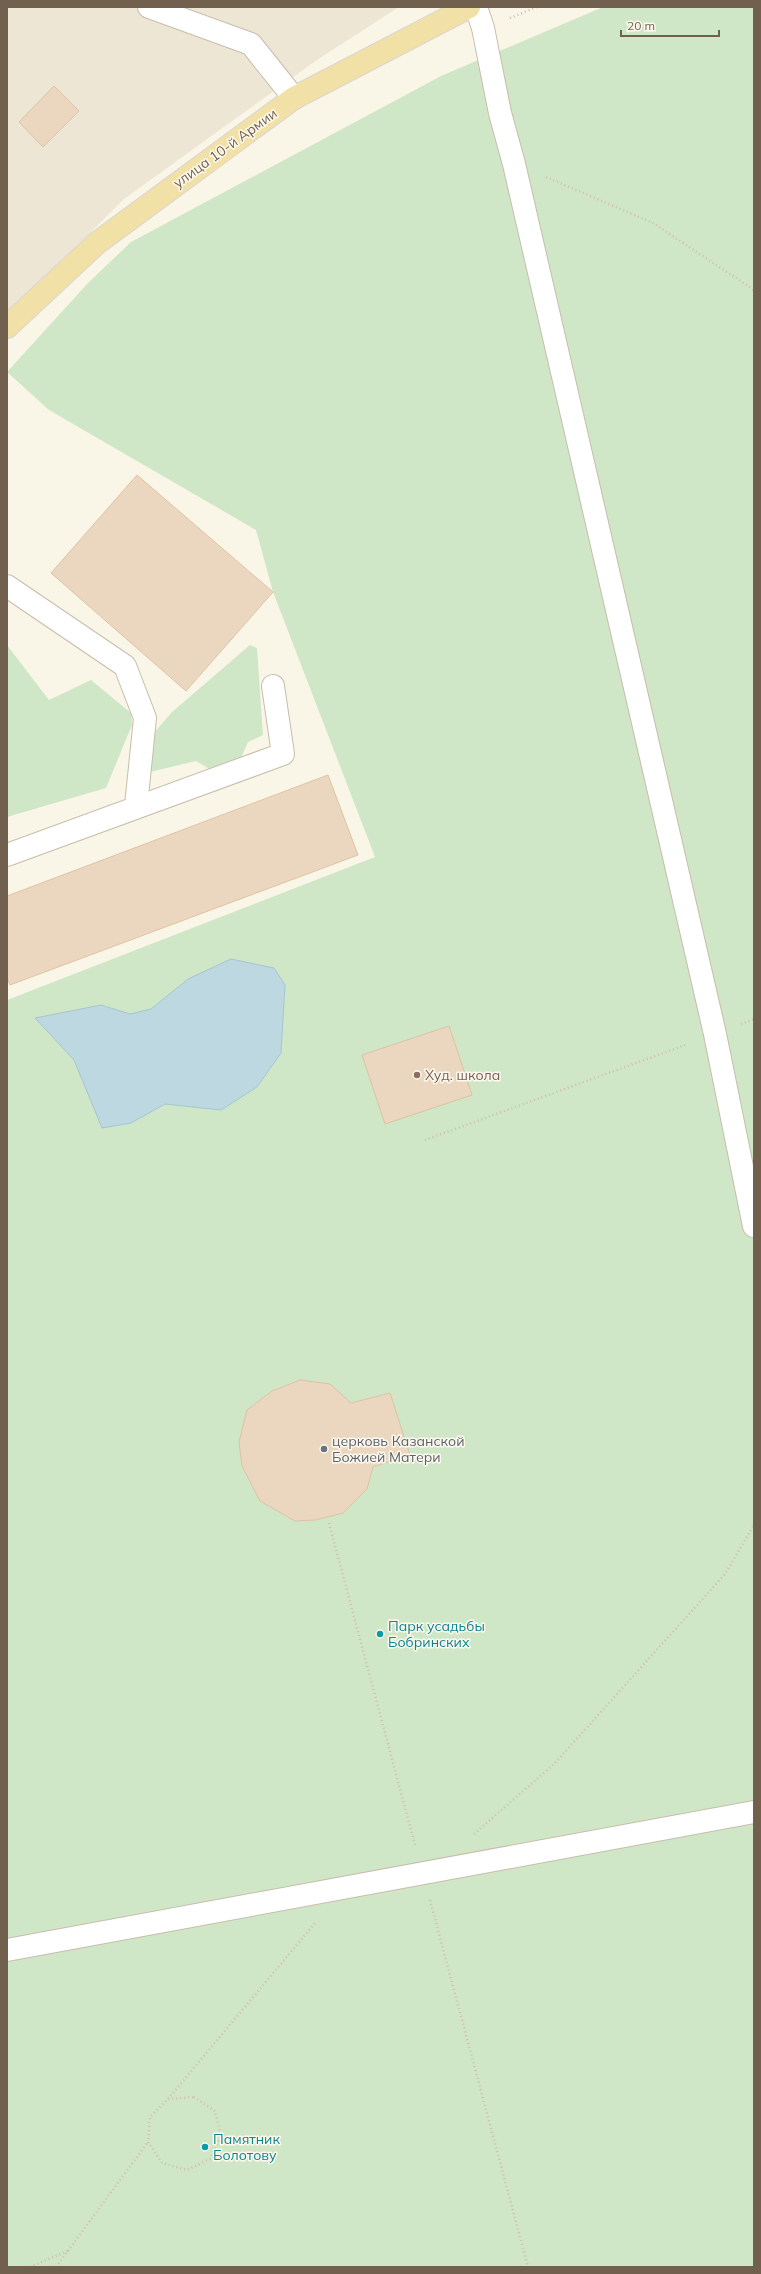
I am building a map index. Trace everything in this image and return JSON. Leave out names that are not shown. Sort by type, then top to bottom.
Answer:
[{"type":"main road","name":"улица 10-й Армии","points":[[7,327],[97,243],[294,98],[469,7]]},
{"type":"street","points":[[149,7],[251,44],[294,98]]},
{"type":"street","points":[[476,7],[483,28],[500,113],[514,164],[715,1034],[754,1226]]},
{"type":"street","points":[[7,586],[125,666],[145,718],[136,806]]},
{"type":"street","points":[[7,855],[136,806],[283,754],[273,686]]},
{"type":"street","points":[[7,1950],[754,1812]]},
{"type":"path","points":[[514,164],[653,223],[754,290]]},
{"type":"path","points":[[425,1140],[754,1019]]},
{"type":"path","points":[[469,1838],[559,1758],[726,1574],[754,1525]]},
{"type":"path","points":[[56,2267],[71,2249],[148,2142],[150,2117],[168,2099],[345,1888]]},
{"type":"path","points":[[148,2142],[162,2163],[187,2170],[210,2159],[221,2136],[215,2111],[194,2097],[168,2099]]},
{"type":"path","points":[[30,2267],[71,2249]]},
{"type":"shaded area","points":[[7,7],[399,7],[317,60],[124,199],[7,316]]},
{"type":"green space","name":"Парк усадьбы Бобринских","points":[[603,7],[754,7],[754,2267],[7,2267],[7,1000],[375,857],[273,592],[256,530],[49,410],[7,372],[88,283],[131,242],[441,76]]},
{"type":"green space","points":[[7,645],[49,700],[91,680],[131,713],[132,725],[106,788],[7,817]]},
{"type":"green space","points":[[250,645],[257,648],[263,735],[248,742],[240,760],[211,770],[196,761],[150,772],[153,734],[172,712]]},
{"type":"water","points":[[231,959],[274,968],[285,985],[281,1053],[257,1087],[221,1110],[165,1104],[131,1123],[102,1128],[74,1060],[35,1018],[101,1005],[130,1014],[151,1009],[188,979]]},
{"type":"building","points":[[54,86],[79,111],[43,147],[19,122]]},
{"type":"building","points":[[137,475],[273,592],[186,691],[51,573]]},
{"type":"building","points":[[328,775],[358,855],[10,985],[7,977],[7,896]]},
{"type":"building","name":"Худ. школа","points":[[449,1026],[472,1095],[385,1124],[362,1055]]},
{"type":"building","name":"церковь Казанской Божией Матери","points":[[300,1380],[330,1384],[351,1403],[390,1393],[410,1455],[373,1467],[367,1489],[343,1513],[316,1520],[295,1521],[260,1501],[242,1466],[239,1442],[247,1410],[272,1391]]},
{"type":"place","name":"Худ. школа","points":[[417,1075]]},
{"type":"place","name":"церковь Казанской Божией Матери","points":[[324,1449]]},
{"type":"place","name":"Парк усадьбы Бобринских","points":[[380,1634]]},
{"type":"place","name":"Памятник Болотову","points":[[205,2147]]}]
